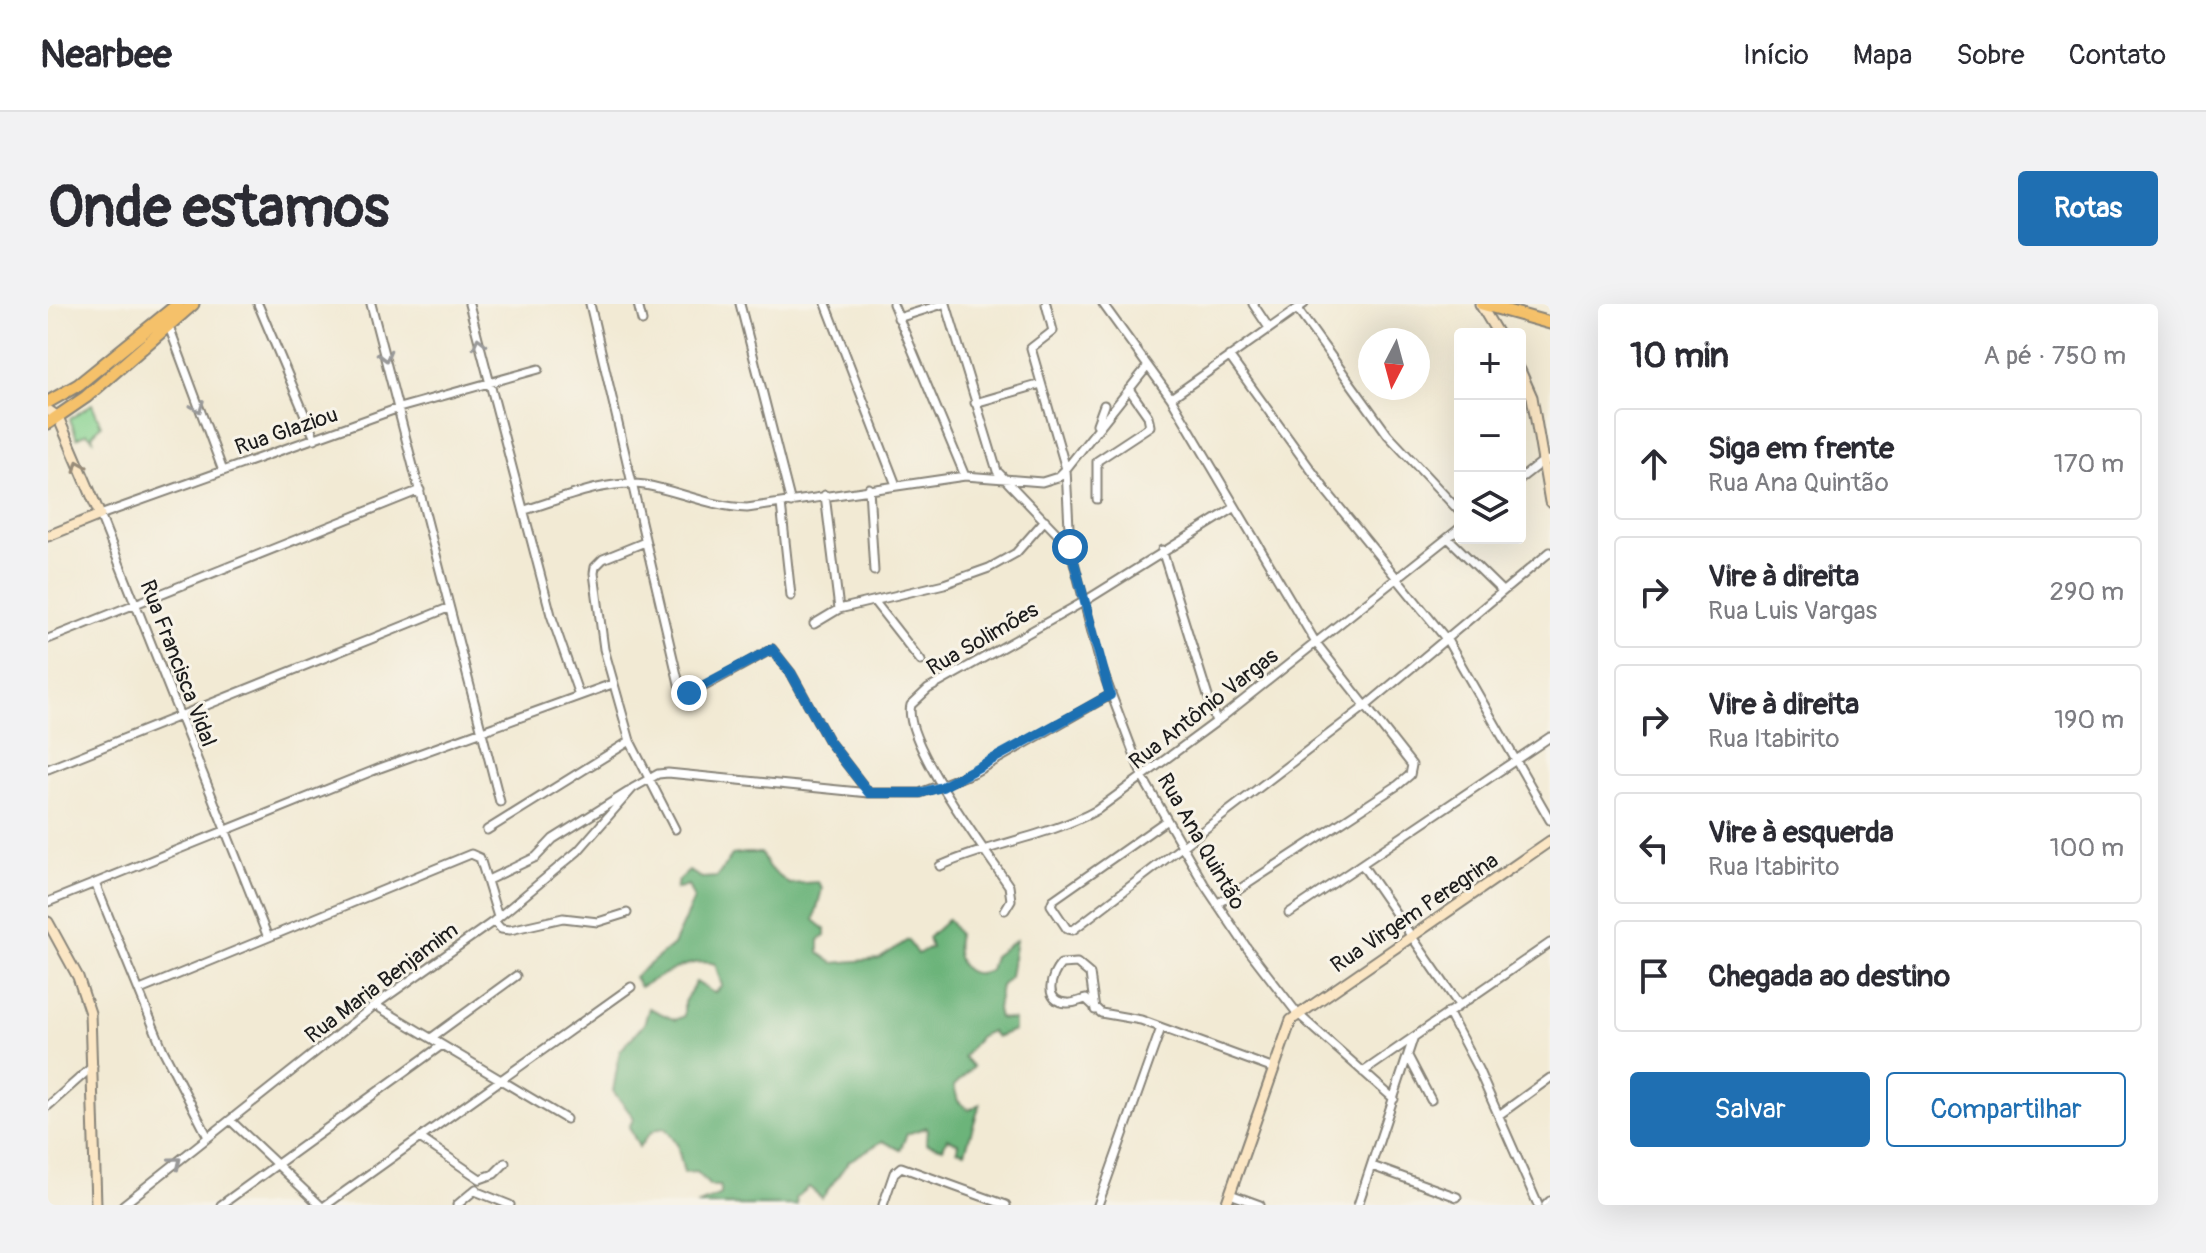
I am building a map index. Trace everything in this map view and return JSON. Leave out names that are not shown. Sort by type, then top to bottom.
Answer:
[{"type":"main road","points":[[48,402],[78,385],[178,304]]},
{"type":"main road","points":[[51,417],[86,397],[193,304]]},
{"type":"main road","points":[[1481,304],[1550,316]]},
{"type":"main road","points":[[1481,304],[1495,328]]},
{"type":"main road","points":[[1501,307],[1550,323]]},
{"type":"main road","points":[[1496,328],[1501,307]]},
{"type":"main road","points":[[1526,381],[1546,460],[1550,502]]},
{"type":"main road","points":[[78,385],[77,393],[86,397]]},
{"type":"main road","name":"Rua Francisca Vidal","points":[[51,417],[100,515]]},
{"type":"main road","name":"Rua Glaziou","points":[[48,536],[100,515]]},
{"type":"main road","name":"Rua Virgem Peregrina","points":[[1297,1013],[1550,841]]},
{"type":"main road","points":[[50,929],[88,1005],[93,1066],[96,1205]]},
{"type":"main road","points":[[1226,1205],[1287,1029],[1297,1013]]},
{"type":"street","points":[[258,304],[315,439]]},
{"type":"street","points":[[371,304],[500,802]]},
{"type":"street","points":[[469,304],[551,615],[579,695]]},
{"type":"street","points":[[590,304],[680,688],[686,693],[694,692],[772,649],[791,673],[828,740],[869,793]]},
{"type":"street","points":[[638,304],[642,321]]},
{"type":"street","points":[[740,304],[791,503]]},
{"type":"street","points":[[826,304],[896,485]]},
{"type":"street","points":[[893,304],[965,476]]},
{"type":"street","points":[[898,318],[945,304],[1001,478],[1070,547]]},
{"type":"street","points":[[1046,304],[1053,328],[1048,336],[1033,343],[1032,354],[1066,469],[1070,547]]},
{"type":"street","points":[[1103,304],[1171,398],[1316,643],[1412,765],[1410,775],[1398,785],[1217,904]]},
{"type":"street","points":[[1253,304],[1269,328]]},
{"type":"street","points":[[1171,398],[1301,306],[1388,435],[1454,506]]},
{"type":"street","points":[[168,324],[172,343],[223,471]]},
{"type":"street","points":[[156,335],[172,343]]},
{"type":"street","points":[[1229,356],[1327,492],[1447,640],[1514,762],[1550,820]]},
{"type":"street","points":[[525,510],[632,484],[734,508],[791,503],[869,488],[965,476],[1042,482],[1058,477],[1066,469],[1147,367]]},
{"type":"street","name":"Rua Glaziou","points":[[100,515],[399,408],[539,369]]},
{"type":"street","points":[[975,403],[1041,384]]},
{"type":"street","points":[[1097,499],[1097,461],[1150,426],[1129,389]]},
{"type":"street","points":[[1093,434],[1104,405]]},
{"type":"street","points":[[1526,475],[1546,460]]},
{"type":"street","points":[[869,488],[874,571]]},
{"type":"street","points":[[48,639],[420,490]]},
{"type":"street","points":[[825,495],[839,609]]},
{"type":"street","points":[[781,504],[791,596]]},
{"type":"street","name":"Rua Solimões","points":[[1005,910],[1011,900],[1009,886],[942,787],[910,727],[908,714],[916,698],[1085,601],[1162,550],[1234,508]]},
{"type":"street","name":"Rua Francisca Vidal","points":[[100,515],[267,935]]},
{"type":"street","points":[[814,624],[839,609],[944,584],[989,568],[1016,553],[1045,520]]},
{"type":"street","name":"Rua Antônio Vargas","points":[[940,866],[985,848],[1080,820],[1143,778],[1216,722],[1454,533]]},
{"type":"street","points":[[1448,538],[1501,590]]},
{"type":"street","points":[[645,542],[603,559],[595,567],[601,632],[612,684],[630,741],[675,829]]},
{"type":"street","name":"Rua Ana Quintão","points":[[1070,547],[1110,695],[1143,778],[1167,820],[1217,904],[1297,1013],[1394,1099]]},
{"type":"street","points":[[1162,550],[1216,722]]},
{"type":"street","points":[[1167,820],[1081,878],[1051,905],[1067,929],[1073,930],[1367,705],[1550,552]]},
{"type":"street","points":[[874,601],[921,661]]},
{"type":"street","points":[[48,769],[448,608]]},
{"type":"street","points":[[48,902],[481,729],[612,684]]},
{"type":"street","points":[[650,778],[668,773],[869,793],[920,793],[942,787],[1110,695]]},
{"type":"street","points":[[1289,913],[1363,866],[1550,737]]},
{"type":"street","points":[[487,830],[630,741]]},
{"type":"street","name":"Rua Maria Benjamim","points":[[123,1205],[375,1005],[496,919],[578,851],[633,788],[650,778]]},
{"type":"street","points":[[488,880],[529,861],[553,839],[633,788]]},
{"type":"street","points":[[140,990],[267,935],[475,854],[488,880],[501,929],[510,930],[563,918],[598,922],[627,913]]},
{"type":"street","points":[[1363,866],[1459,1005]]},
{"type":"street","points":[[95,883],[172,1069],[208,1137]]},
{"type":"street","points":[[1363,1072],[1550,943]]},
{"type":"street","points":[[1095,1010],[1090,974],[1077,963],[1061,964],[1050,979],[1051,993],[1064,1003],[1086,999],[1095,1010],[1161,1028],[1274,1069]]},
{"type":"street","points":[[431,1038],[516,976]]},
{"type":"street","points":[[326,1205],[631,987]]},
{"type":"street","points":[[375,1005],[566,1119]]},
{"type":"street","points":[[1448,1012],[1499,1115],[1538,1205]]},
{"type":"street","points":[[1098,1205],[1161,1028]]},
{"type":"street","points":[[1358,1205],[1414,1037]]},
{"type":"street","points":[[221,1205],[442,1045]]},
{"type":"street","points":[[1408,1056],[1431,1100]]},
{"type":"street","points":[[48,1106],[93,1066]]},
{"type":"street","points":[[1499,1115],[1550,1078]]},
{"type":"street","points":[[230,1120],[320,1205]]},
{"type":"street","points":[[420,1138],[480,1179]]},
{"type":"street","points":[[457,1205],[475,1191],[480,1179],[505,1163]]},
{"type":"street","points":[[1372,1166],[1457,1197]]},
{"type":"street","points":[[883,1205],[894,1173],[901,1167],[1006,1205]]},
{"type":"street","points":[[475,1191],[510,1205]]},
{"type":"street","points":[[1230,1194],[1260,1205]]},
{"type":"street","points":[[972,1205],[976,1195]]},
{"type":"green space","points":[[92,404],[101,425],[92,435],[93,439],[87,433],[77,438],[70,419]]},
{"type":"green space","points":[[761,853],[768,867],[789,884],[818,882],[822,889],[814,920],[825,929],[825,936],[819,940],[819,953],[833,963],[879,959],[908,940],[917,954],[931,948],[928,938],[948,919],[958,934],[957,951],[962,965],[972,973],[990,970],[994,956],[1016,940],[1010,977],[1001,986],[997,1009],[999,1018],[1014,1020],[1014,1030],[996,1037],[991,1031],[980,1036],[964,1057],[973,1067],[954,1086],[958,1101],[969,1110],[980,1104],[965,1152],[957,1150],[958,1143],[947,1138],[943,1148],[926,1143],[927,1127],[907,1134],[900,1150],[883,1141],[849,1161],[822,1198],[809,1187],[796,1198],[797,1205],[697,1205],[721,1195],[720,1186],[710,1186],[697,1172],[684,1173],[677,1144],[665,1128],[647,1136],[639,1147],[629,1127],[634,1118],[613,1091],[620,1051],[644,1024],[649,1008],[675,1020],[684,1016],[684,1002],[696,982],[714,993],[722,986],[715,964],[706,962],[676,968],[640,987],[634,977],[673,945],[694,899],[688,885],[676,889],[678,881],[689,871],[702,878],[717,877],[732,855]]},
{"type":"route","points":[[689,693],[772,649],[791,673],[828,740],[869,793],[896,795],[942,787],[975,772],[1110,695],[1070,547]]}]
